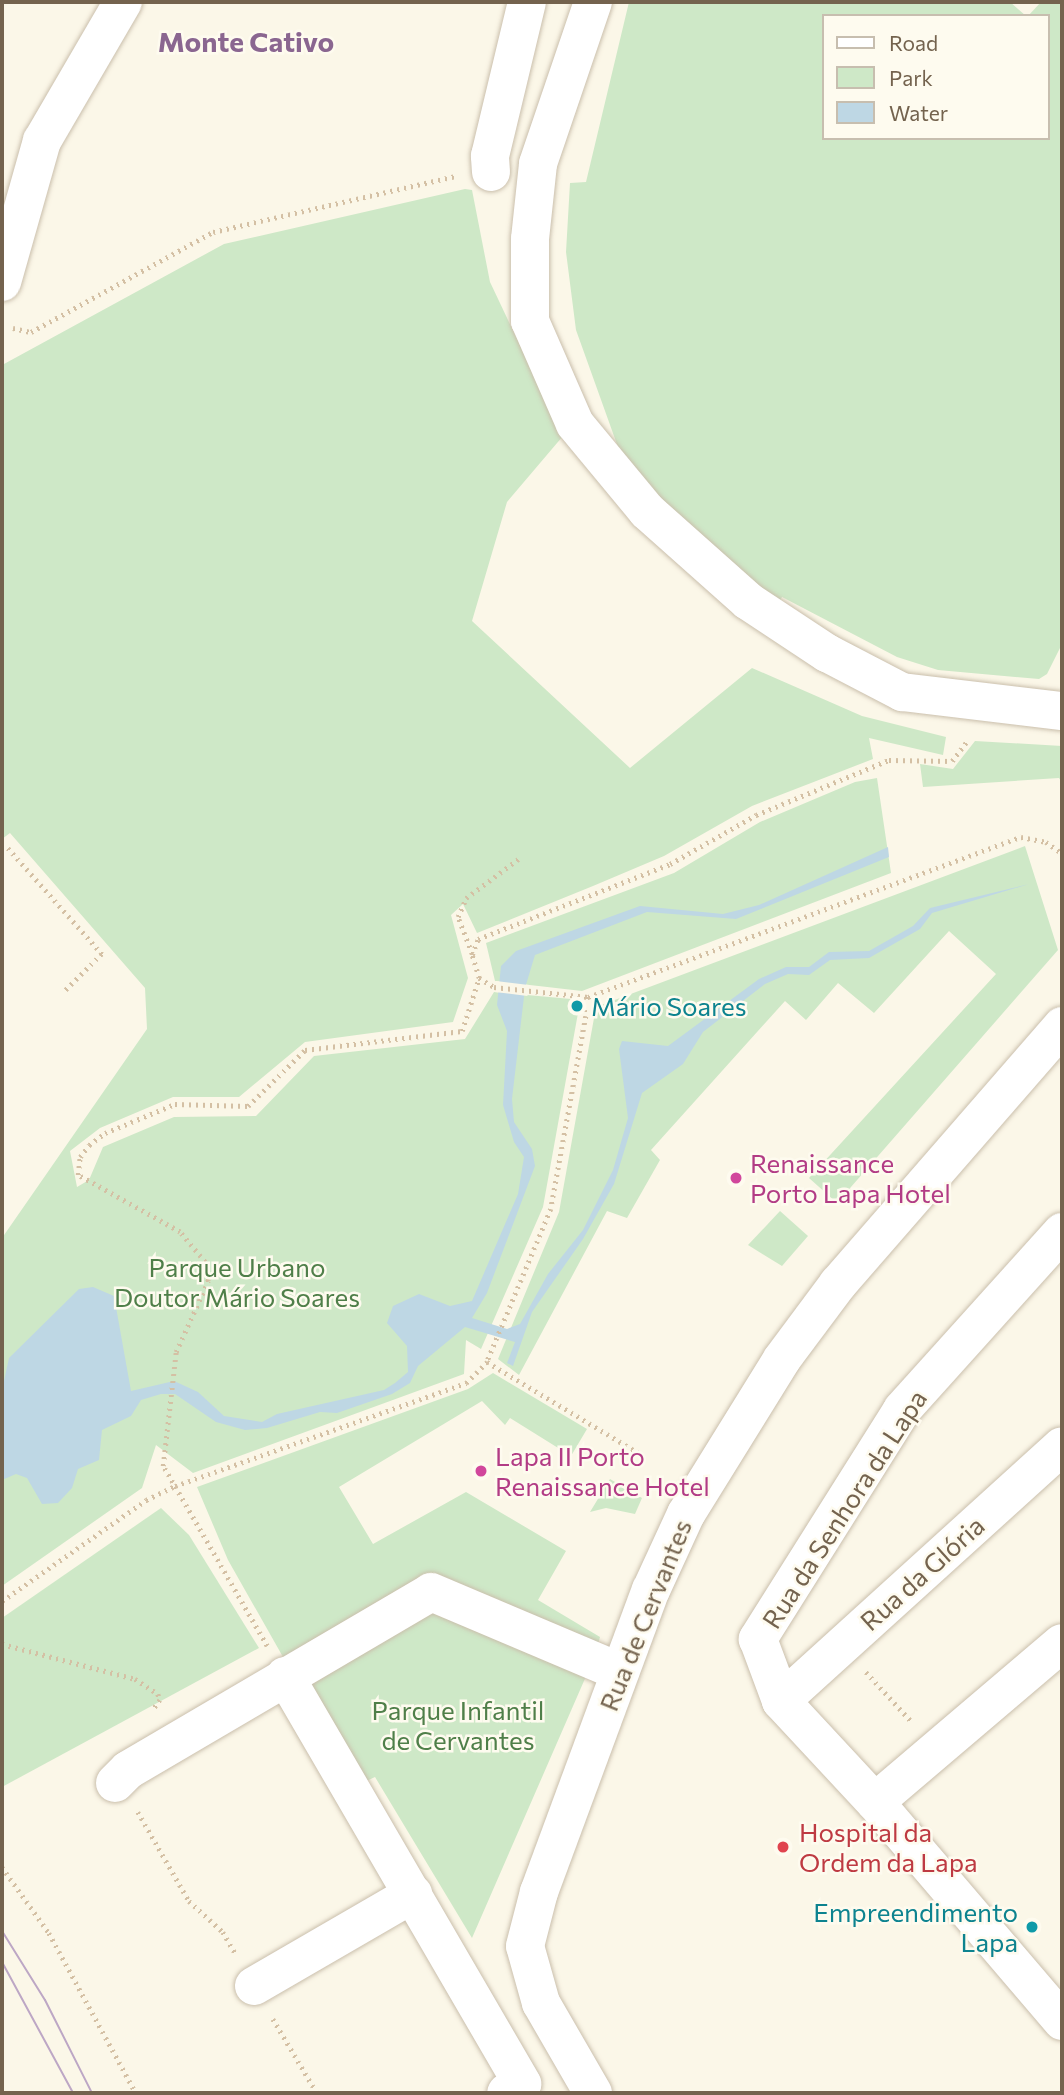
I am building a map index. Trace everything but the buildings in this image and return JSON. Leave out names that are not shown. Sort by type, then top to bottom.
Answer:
[{"type":"street","points":[[4,255],[43,141],[123,2]]},
{"type":"street","points":[[480,172],[499,115],[527,2]]},
{"type":"street","points":[[593,2],[538,163],[530,239],[530,321],[575,424],[657,520],[748,601],[827,653],[902,692],[1062,711]]},
{"type":"street","name":"Rua de Cervantes","points":[[593,2093],[541,2003],[525,1947],[538,1892],[620,1672],[686,1514],[763,1385],[838,1284],[1059,1037]]},
{"type":"street","name":"Rua da Senhora da Lapa","points":[[1062,1232],[902,1410],[758,1639],[781,1701],[875,1802],[1062,2021]]},
{"type":"street","name":"Rua da Glória","points":[[781,1701],[1062,1446]]},
{"type":"street","points":[[125,1796],[128,1770],[431,1592],[620,1672]]},
{"type":"street","points":[[875,1802],[1062,1643]]},
{"type":"street","points":[[285,1676],[413,1894],[514,2089]]},
{"type":"street","points":[[254,1986],[413,1894]]},
{"type":"path","points":[[13,328],[31,332],[214,232],[480,172]]},
{"type":"path","points":[[472,955],[478,939],[670,864],[755,815],[897,757],[952,761],[967,741]]},
{"type":"path","points":[[478,978],[494,987],[588,997],[1021,836],[1046,842],[1062,853]]},
{"type":"path","points":[[2,848],[8,848],[102,954],[65,990]]},
{"type":"path","points":[[285,1676],[175,1486],[163,1454],[180,1338],[208,1281],[205,1262],[180,1232],[78,1175],[80,1157],[89,1145],[105,1133],[175,1104],[248,1106],[305,1050],[461,1031],[478,978],[458,917],[466,898],[520,857]]},
{"type":"path","points":[[2,1601],[146,1500],[175,1486],[466,1383],[487,1362],[551,1209],[586,1016],[583,1003],[588,997]]},
{"type":"path","points":[[487,1362],[640,1454]]},
{"type":"path","points":[[2,1644],[135,1679],[160,1700]]},
{"type":"path","points":[[842,1646],[937,1749]]},
{"type":"path","points":[[125,1796],[189,1901],[229,1942]]},
{"type":"path","points":[[2,1867],[49,1933],[135,2093]]},
{"type":"path","points":[[281,2033],[317,2093]]},
{"type":"green space","points":[[629,2],[1010,2],[1024,14],[822,14],[822,140],[1050,140],[1050,14],[1030,14],[1041,2],[1062,2],[1062,644],[1047,674],[1039,679],[938,670],[897,657],[782,597],[776,607],[680,526],[619,450],[576,330],[566,252],[570,183],[586,182]]},
{"type":"green space","name":"Parque Urbano Doutor Mário Soares","points":[[465,189],[472,190],[490,282],[563,436],[507,502],[472,621],[630,768],[752,668],[862,716],[946,737],[943,755],[869,738],[873,759],[752,806],[664,856],[593,886],[477,933],[463,904],[451,915],[468,978],[453,1022],[305,1042],[239,1097],[173,1097],[100,1128],[70,1151],[77,1187],[89,1180],[103,1147],[174,1117],[256,1116],[314,1056],[465,1039],[494,992],[571,999],[578,1013],[543,1207],[481,1349],[466,1340],[464,1374],[193,1473],[156,1445],[142,1488],[2,1586],[2,1238],[147,1029],[145,988],[10,833],[2,839],[4,364],[224,244]]},
{"type":"green space","points":[[975,741],[1062,746],[1062,783],[1059,778],[923,787],[920,764],[953,769]]},
{"type":"green space","points":[[877,778],[891,873],[582,991],[495,981],[486,943],[674,873],[760,822],[855,782]]},
{"type":"green space","points":[[1025,846],[1058,950],[837,1203],[809,1178],[996,974],[949,931],[874,1013],[838,983],[806,1020],[785,1001],[651,1150],[660,1160],[627,1218],[607,1211],[519,1375],[498,1359],[559,1212],[596,1007]]},
{"type":"green space","points":[[780,1211],[808,1236],[782,1266],[748,1245]]},
{"type":"green space","points":[[493,1373],[587,1429],[571,1456],[510,1418],[505,1425],[482,1401],[339,1487],[373,1544],[466,1492],[566,1551],[538,1600],[600,1637],[597,1648],[426,1575],[283,1657],[228,1560],[197,1487],[468,1389]]},
{"type":"green space","points":[[610,1479],[642,1498],[635,1514],[606,1508],[590,1512]]},
{"type":"green space","points":[[161,1508],[189,1535],[259,1648],[2,1787],[2,1618]]},
{"type":"green space","name":"Parque Infantil de Cervantes","points":[[436,1609],[587,1674],[472,1938],[375,1777],[362,1783],[307,1684]]},
{"type":"water","points":[[888,847],[889,857],[736,919],[647,912],[535,955],[525,988],[512,1099],[514,1122],[532,1149],[535,1166],[487,1293],[472,1318],[507,1329],[520,1324],[548,1274],[583,1230],[613,1170],[628,1118],[619,1049],[622,1041],[668,1046],[759,979],[786,967],[809,967],[829,952],[869,951],[913,926],[930,908],[1029,884],[932,913],[920,929],[869,958],[830,960],[809,975],[788,974],[765,984],[703,1032],[683,1064],[642,1093],[614,1184],[583,1239],[532,1312],[513,1366],[507,1363],[515,1342],[465,1327],[418,1366],[410,1383],[392,1394],[337,1413],[320,1412],[267,1428],[245,1430],[216,1422],[175,1394],[161,1394],[141,1400],[131,1416],[102,1430],[99,1460],[78,1469],[72,1488],[58,1503],[42,1504],[27,1478],[16,1474],[2,1480],[2,1390],[9,1358],[79,1289],[93,1287],[114,1296],[131,1391],[174,1381],[198,1392],[224,1416],[262,1422],[277,1414],[384,1390],[395,1383],[408,1372],[407,1346],[387,1323],[393,1306],[419,1294],[450,1306],[472,1301],[518,1194],[524,1157],[514,1142],[503,1105],[507,1031],[497,1005],[501,966],[516,951],[640,906],[723,914],[759,905]]},
{"type":"pier","points":[[496,981],[529,985],[527,996],[495,992]]},
{"type":"tram line","points":[[2,1931],[45,2000],[92,2093]]},
{"type":"tram line","points":[[2,1962],[73,2093]]},
{"type":"place","name":"Mário Soares","points":[[577,1006]]},
{"type":"place","name":"Renaissance Porto Lapa Hotel","points":[[736,1178]]},
{"type":"place","name":"Lapa II Porto Renaissance Hotel","points":[[481,1471]]},
{"type":"place","name":"Hospital da Ordem da Lapa","points":[[783,1847]]},
{"type":"place","name":"Empreendimento Lapa","points":[[1032,1927]]},
{"type":"district","name":"Monte Cativo","points":[[246,41]]}]
